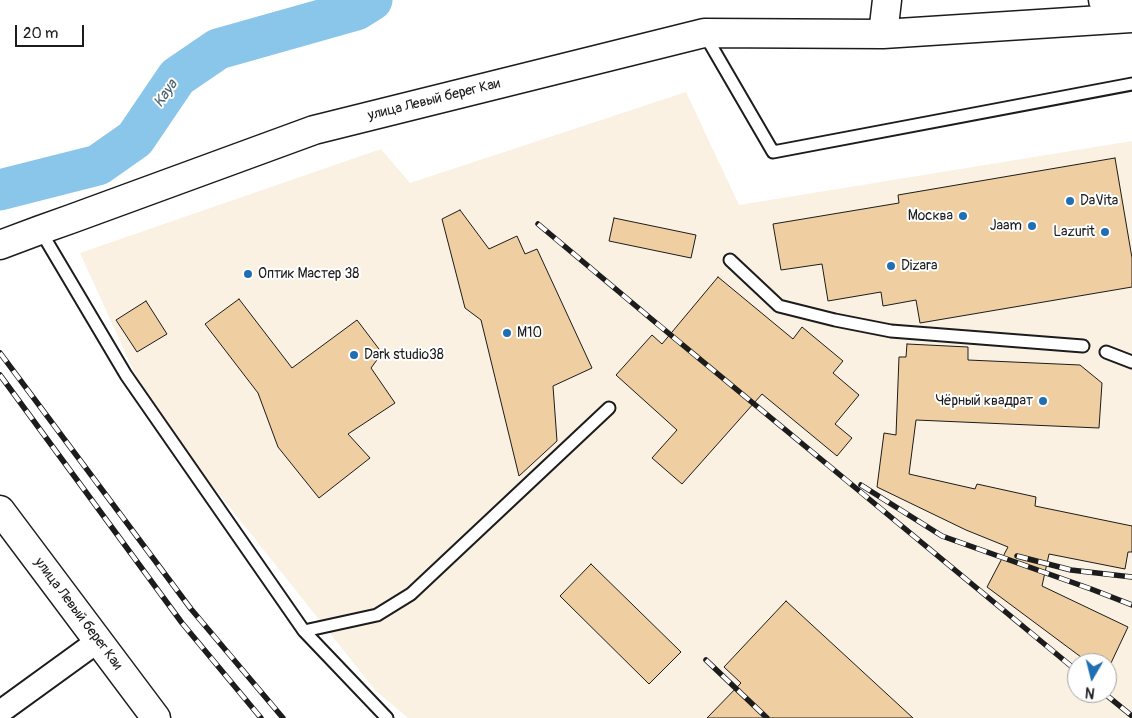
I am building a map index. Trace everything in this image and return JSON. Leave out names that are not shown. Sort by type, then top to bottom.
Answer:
[{"type":"street","points":[[883,34],[887,0]]},
{"type":"street","points":[[1103,0],[1132,4]]},
{"type":"street","name":"улица Левый берег Каи","points":[[0,245],[314,130],[704,33],[883,34],[1132,18]]},
{"type":"street","name":"улица Левый берег Каи","points":[[0,510],[156,718]]},
{"type":"street","points":[[0,712],[98,641]]},
{"type":"lane","points":[[704,33],[773,152],[1132,84]]},
{"type":"lane","points":[[40,230],[126,375],[304,631],[387,718]]},
{"type":"lane","points":[[730,260],[779,306],[835,320],[891,331],[1083,346]]},
{"type":"lane","points":[[1106,352],[1132,362]]},
{"type":"lane","points":[[304,631],[377,615],[411,594],[609,408]]},
{"type":"shaded area","points":[[686,92],[739,205],[1132,141],[1132,718],[408,718],[375,690],[150,407],[80,253],[381,149],[410,183]]},
{"type":"building","points":[[1115,158],[1132,258],[1132,287],[920,323],[916,300],[883,306],[881,292],[828,301],[822,264],[781,270],[773,224],[899,203],[898,195]]},
{"type":"building","name":"M10","points":[[460,210],[489,249],[517,236],[525,254],[537,249],[592,368],[553,386],[557,441],[519,476],[481,320],[465,308],[442,219]]},
{"type":"building","points":[[614,218],[696,235],[691,258],[609,241]]},
{"type":"building","points":[[718,277],[793,339],[802,327],[843,361],[833,373],[859,395],[835,424],[852,438],[837,456],[762,394],[682,484],[652,458],[677,430],[616,375],[652,335],[662,344]]},
{"type":"building","points":[[239,299],[292,368],[357,320],[382,353],[371,368],[395,403],[348,434],[370,458],[319,498],[278,447],[258,393],[205,324]]},
{"type":"building","points":[[146,301],[167,334],[137,352],[116,320]]},
{"type":"building","points":[[907,344],[968,347],[968,360],[1080,365],[1102,383],[1099,428],[916,420],[909,474],[975,489],[977,484],[1036,497],[1035,506],[1132,526],[1132,552],[1128,552],[1125,569],[1049,554],[1042,586],[1128,627],[1116,653],[1076,653],[987,587],[1008,547],[966,530],[877,487],[884,433],[896,435],[899,357],[906,357]]},
{"type":"building","points":[[591,564],[681,652],[649,684],[560,596]]},
{"type":"building","points":[[786,601],[913,718],[707,718],[741,683],[724,667]]},
{"type":"waterway","name":"Kaya","points":[[0,190],[98,165],[135,139],[177,77],[218,49],[356,10],[372,0]]},
{"type":"railway","points":[[538,224],[1067,663]]},
{"type":"railway","points":[[0,353],[191,609],[283,718]]},
{"type":"railway","points":[[0,375],[182,623],[261,718]]},
{"type":"railway","points":[[861,485],[942,536],[1132,605]]},
{"type":"railway","points":[[1017,556],[1071,570],[1132,577]]},
{"type":"railway","points":[[706,660],[767,718]]},
{"type":"railway","points":[[1116,703],[1132,716]]},
{"type":"place","name":"DaVita","points":[[1070,201]]},
{"type":"place","name":"Москва","points":[[963,216]]},
{"type":"place","name":"Jaam","points":[[1032,226]]},
{"type":"place","name":"Lazurit","points":[[1105,232]]},
{"type":"place","name":"Dizara","points":[[891,266]]},
{"type":"place","name":"Оптик Мастер 38","points":[[248,274]]},
{"type":"place","name":"M10","points":[[507,333]]},
{"type":"place","name":"Dark studio38","points":[[354,355]]},
{"type":"place","name":"Чёрный квадрат","points":[[1043,401]]}]
